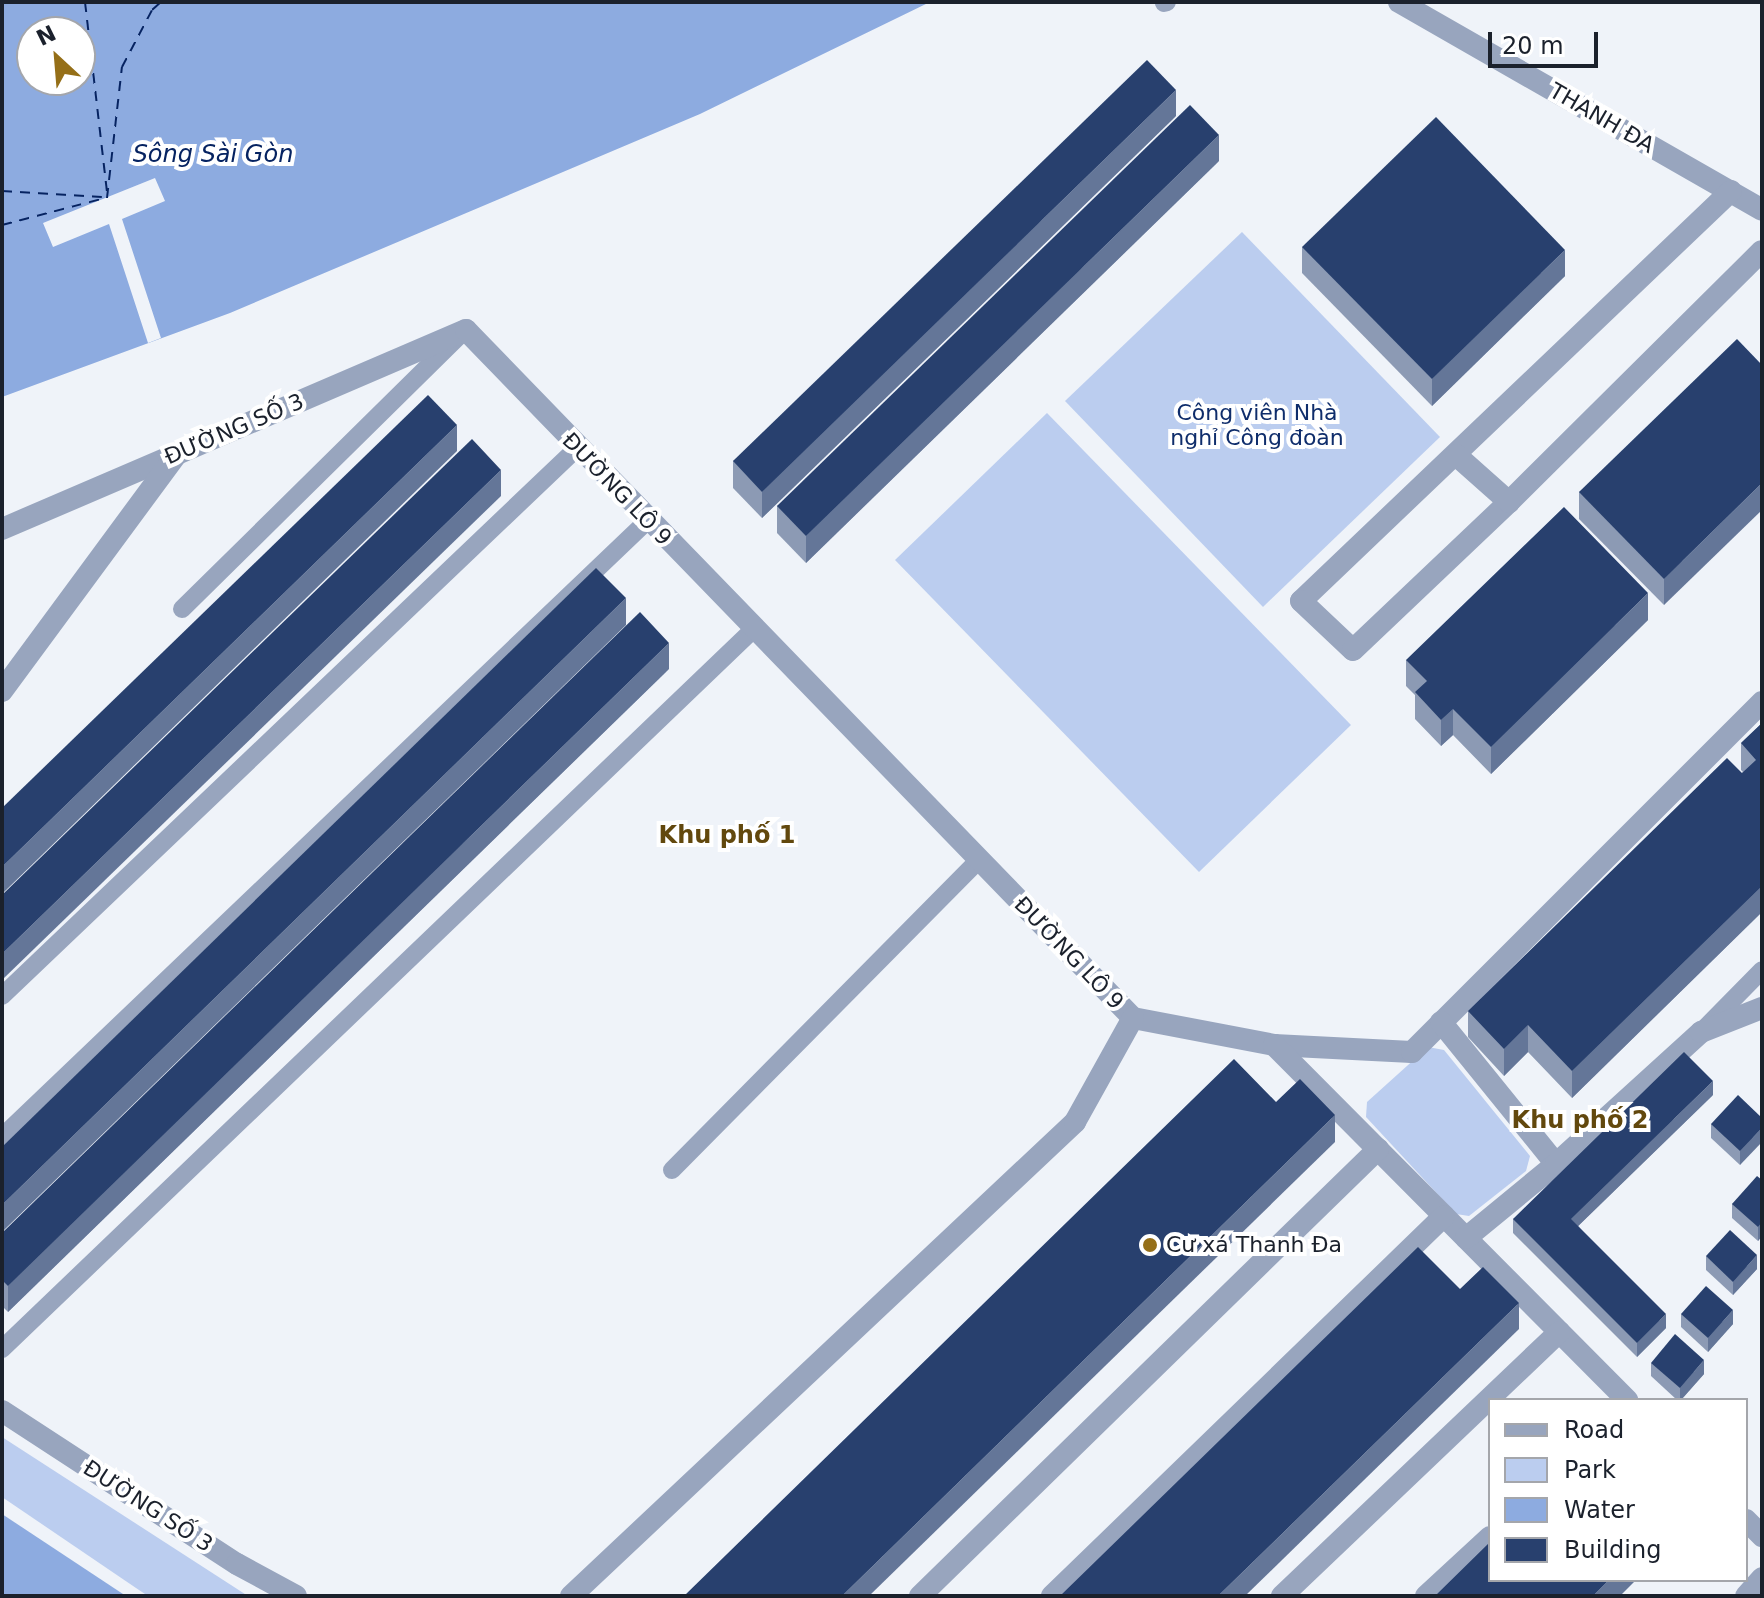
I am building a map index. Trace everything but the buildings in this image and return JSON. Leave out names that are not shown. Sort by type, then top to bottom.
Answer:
[{"type":"street","name":"THANH ĐA","points":[[1399,2],[1762,210]]},
{"type":"street","points":[[1731,191],[1301,601],[1353,650],[1509,502],[1762,251]]},
{"type":"street","name":"ĐƯỜNG LÔ 9","points":[[466,330],[577,448],[1133,1018],[1274,1045],[1412,1052],[1762,702]]},
{"type":"street","name":"ĐƯỜNG SỐ 3","points":[[2,529],[466,330]]},
{"type":"street","points":[[2,691],[177,454]]},
{"type":"street","points":[[1456,455],[1509,502]]},
{"type":"street","points":[[1466,1238],[1556,1164],[1701,1032],[1762,1008]]},
{"type":"street","points":[[571,1596],[1075,1122],[1133,1018]]},
{"type":"street","points":[[1441,1022],[1556,1164]]},
{"type":"street","points":[[1274,1045],[1625,1398]]},
{"type":"street","points":[[920,1596],[1378,1149]]},
{"type":"street","points":[[1052,1596],[1444,1216]]},
{"type":"street","points":[[1490,1398],[1559,1332]]},
{"type":"street","points":[[1282,1596],[1488,1400]]},
{"type":"street","name":"ĐƯỜNG SỐ 3","points":[[2,1411],[237,1564],[296,1596]]},
{"type":"street","points":[[1426,1596],[1488,1539]]},
{"type":"street","points":[[1746,1596],[1762,1578]]},
{"type":"lane","points":[[182,609],[466,330]]},
{"type":"lane","points":[[2,996],[577,448]]},
{"type":"lane","points":[[2,1137],[648,520]]},
{"type":"lane","points":[[2,1349],[755,628]]},
{"type":"lane","points":[[672,1170],[979,860]]},
{"type":"lane","points":[[1701,1032],[1762,970]]},
{"type":"green space","name":"Công viên Nhà nghỉ Công đoàn","points":[[1242,232],[1440,437],[1263,607],[1065,401]]},
{"type":"green space","points":[[1047,413],[1351,725],[1199,872],[895,560]]},
{"type":"green space","points":[[1428,1047],[1444,1050],[1530,1156],[1526,1171],[1469,1216],[1456,1214],[1366,1117],[1367,1102]]},
{"type":"green space","points":[[2,1437],[248,1596],[148,1596],[2,1497]]},
{"type":"water","name":"Sông Sài Gòn","points":[[2,2],[930,2],[700,114],[230,313],[2,397]]},
{"type":"water","points":[[2,1514],[126,1596],[2,1596]]},
{"type":"pier","points":[[155,178],[165,201],[122,219],[161,338],[148,343],[109,224],[53,247],[43,223]]},
{"type":"ferry route","points":[[85,2],[107,192]]},
{"type":"ferry route","points":[[107,198],[122,67],[152,10],[161,2]]},
{"type":"ferry route","points":[[2,191],[102,197]]},
{"type":"ferry route","points":[[2,225],[105,198]]},
{"type":"place","name":"Cư xá Thanh Đa","points":[[1150,1245]]},
{"type":"district","name":"Khu phố 1","points":[[727,836]]},
{"type":"district","name":"Khu phố 2","points":[[1580,1121]]}]
